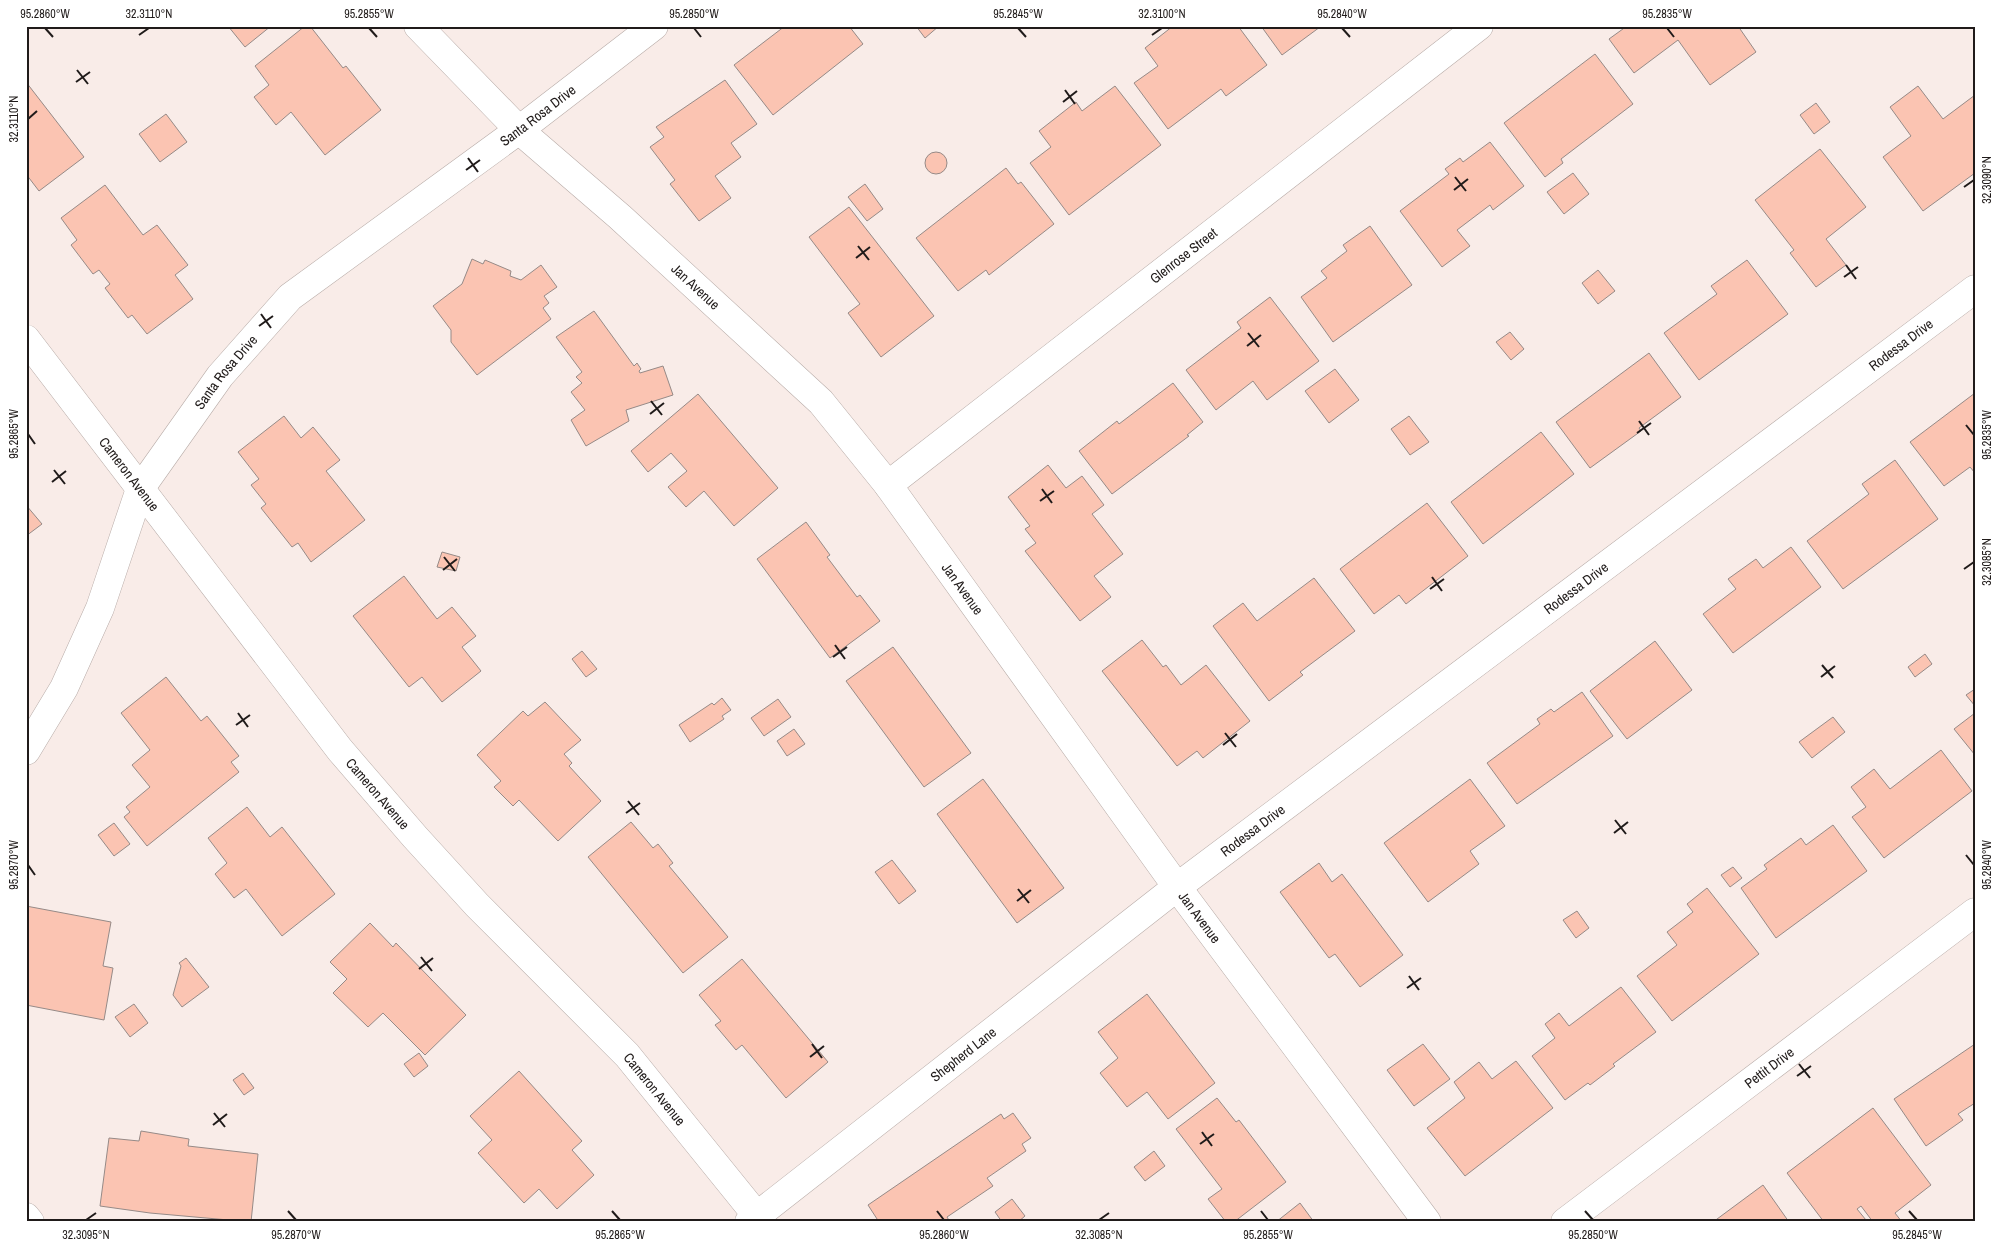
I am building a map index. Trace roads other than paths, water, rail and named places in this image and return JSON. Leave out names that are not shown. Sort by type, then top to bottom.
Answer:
[{"type":"street","name":"Jan Avenue","points":[[418,26],[519,130],[620,217],[821,402],[888,485],[1177,887],[1427,1222]]},
{"type":"street","name":"Santa Rosa Drive","points":[[26,751],[64,688],[100,608],[140,489],[220,376],[290,297],[519,130],[654,26]]},
{"type":"street","name":"Glenrose Street","points":[[888,485],[1478,26]]},
{"type":"street","name":"Rodessa Drive","points":[[1177,887],[1975,290]]},
{"type":"street","name":"Cameron Avenue","points":[[26,339],[340,750],[402,823],[477,905],[627,1055],[756,1220]]},
{"type":"street","name":"Shepherd Lane","points":[[756,1220],[1177,887]]},
{"type":"street","name":"Pettit Drive","points":[[1564,1222],[1975,912]]},
{"type":"street","points":[[26,1217],[30,1222]]}]
